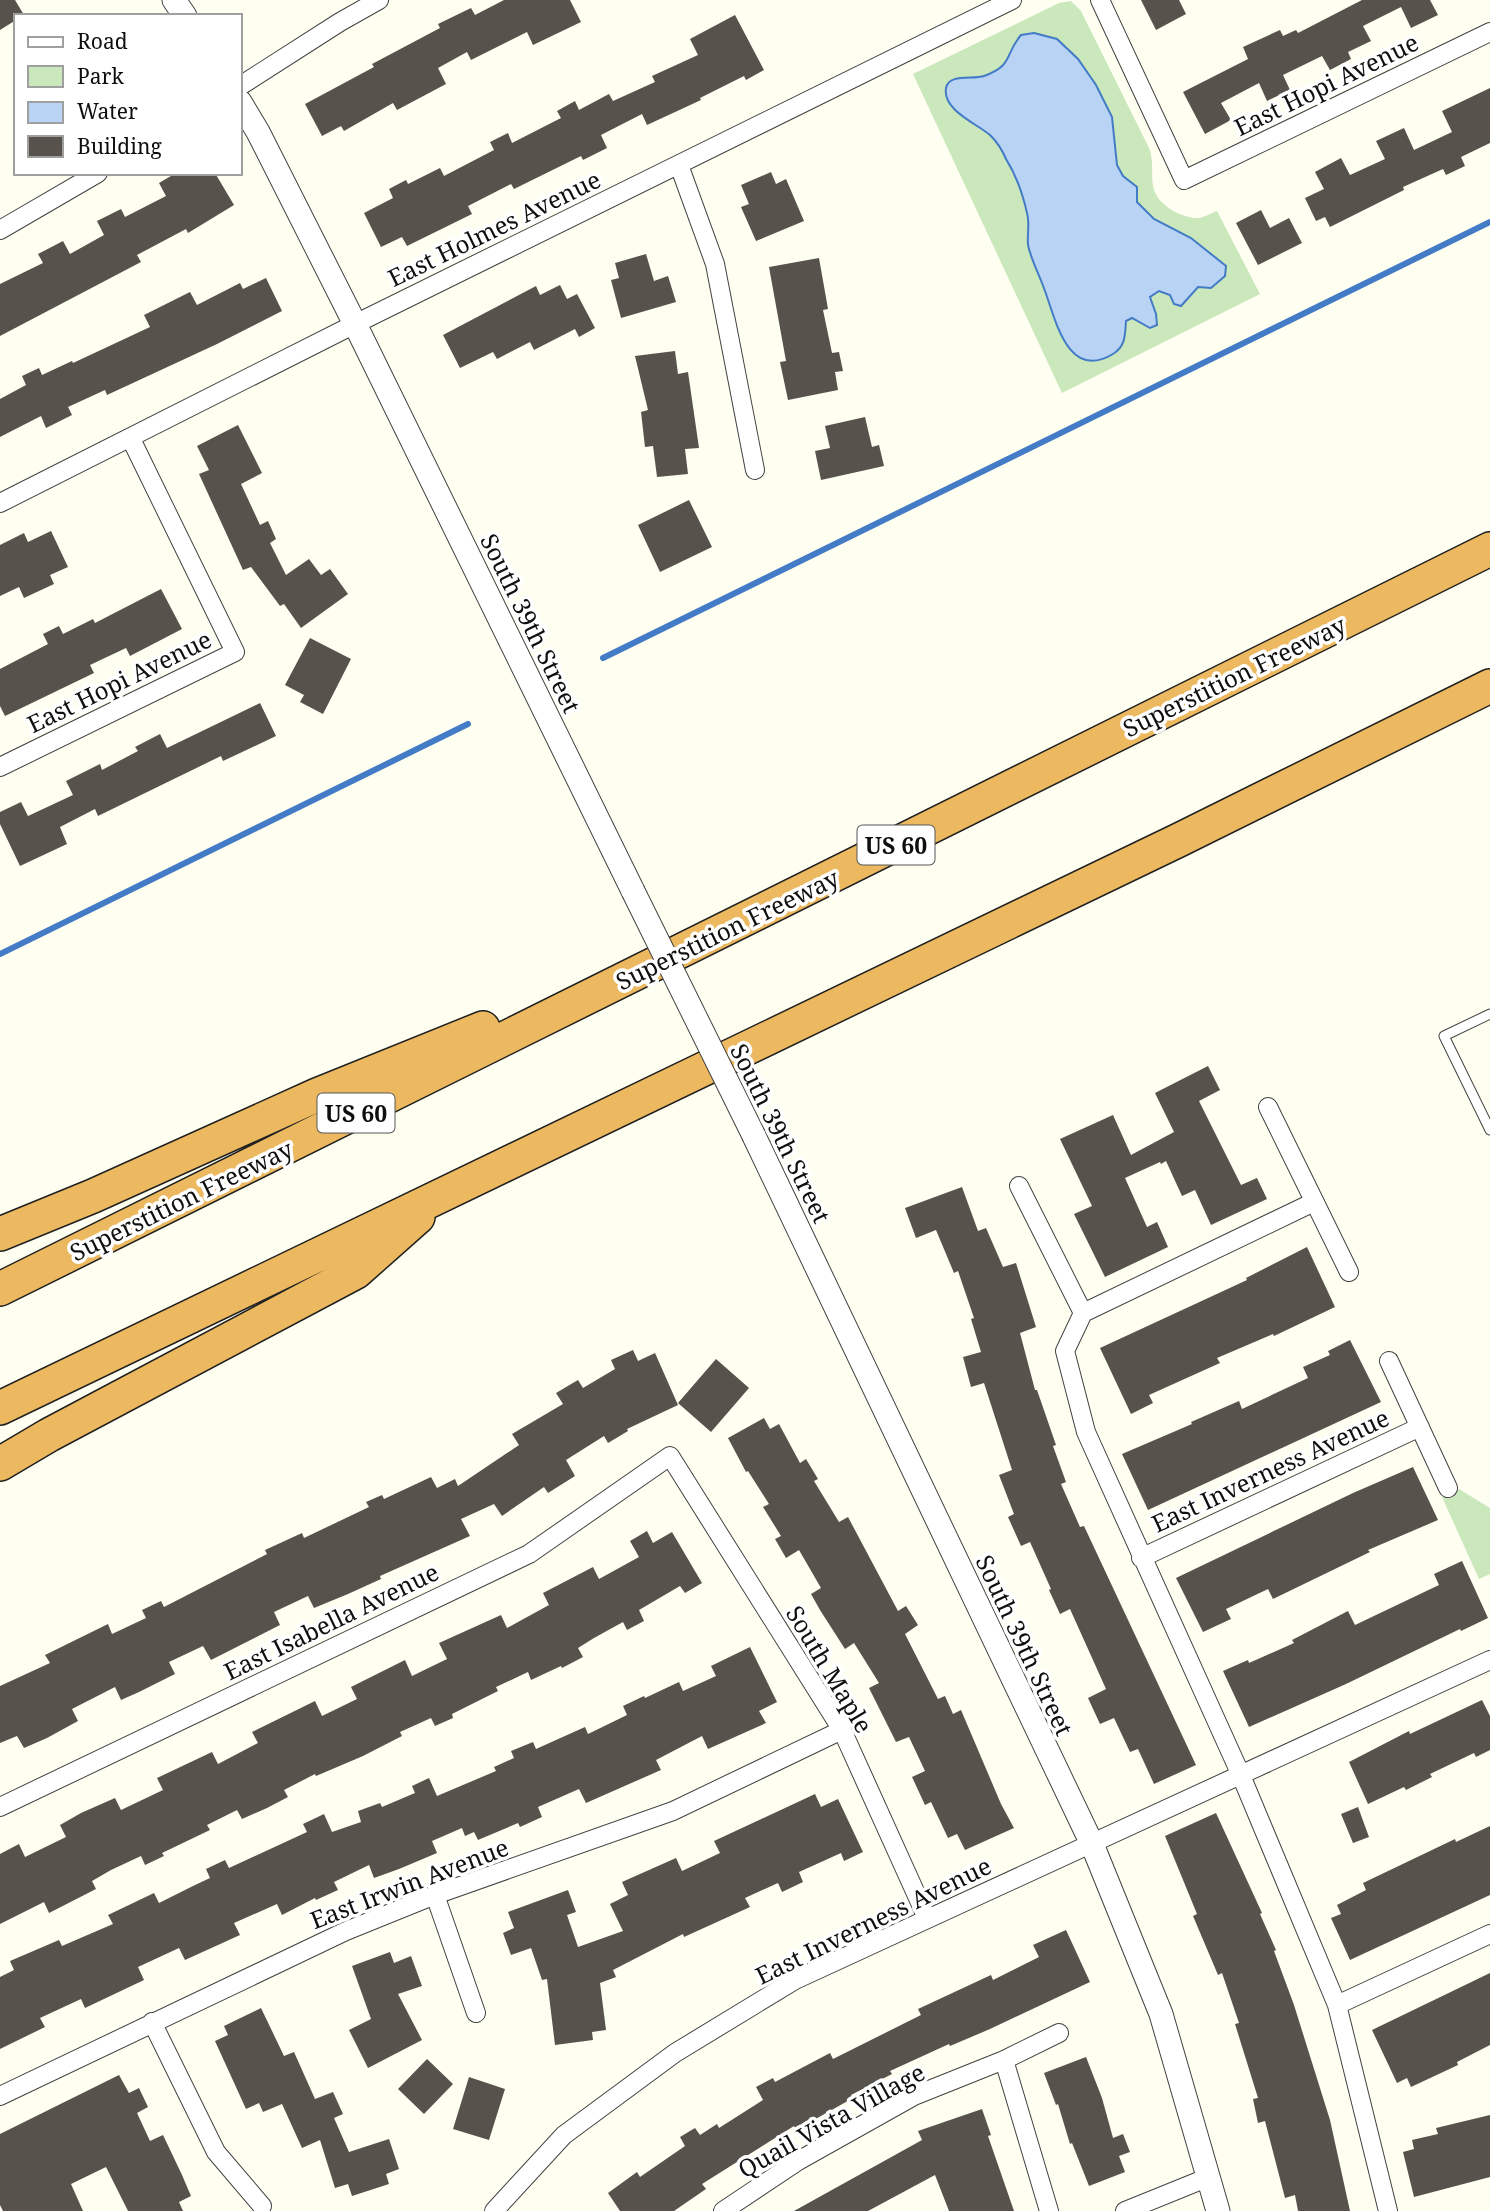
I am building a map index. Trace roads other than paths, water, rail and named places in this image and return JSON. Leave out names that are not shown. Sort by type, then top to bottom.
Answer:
[{"type":"highway","name":"Superstition Freeway","points":[[0,1289],[1490,549]]},
{"type":"highway","points":[[0,1408],[448,1190],[1262,802],[1490,686]]},
{"type":"highway","points":[[1262,802],[1490,709]]},
{"type":"highway","points":[[0,1234],[93,1196],[317,1095],[713,937]]},
{"type":"highway","points":[[0,1464],[49,1435],[356,1272],[448,1190]]},
{"type":"street","points":[[242,85],[379,0]]},
{"type":"street","name":"East Holmes Avenue","points":[[0,503],[355,324],[1012,0]]},
{"type":"street","name":"East Hopi Avenue","points":[[1100,0],[1184,180],[1490,32]]},
{"type":"street","name":"South 39th Street","points":[[242,105],[355,324],[754,1136],[1091,1844],[1161,2014],[1217,2211]]},
{"type":"street","points":[[679,165],[715,264],[755,470]]},
{"type":"street","points":[[0,230],[95,175]]},
{"type":"street","name":"East Hopi Avenue","points":[[0,767],[235,652],[131,439]]},
{"type":"street","points":[[1268,1107],[1349,1272]]},
{"type":"street","points":[[1020,1186],[1083,1313],[1314,1202]]},
{"type":"street","name":"East Inverness Avenue","points":[[1083,1313],[1065,1351],[1086,1432],[1240,1773],[1336,2005],[1388,2211]]},
{"type":"street","name":"East Inverness Avenue","points":[[1389,1361],[1448,1488]]},
{"type":"street","name":"East Inverness Avenue","points":[[1141,1558],[1420,1427]]},
{"type":"street","name":"South Maple","points":[[670,1456],[842,1730],[927,1918]]},
{"type":"street","name":"East Isabella Avenue","points":[[0,1807],[529,1554],[670,1456]]},
{"type":"street","name":"East Inverness Avenue","points":[[494,2211],[564,2134],[675,2053],[795,1980],[1490,1660]]},
{"type":"street","name":"East Irwin Avenue","points":[[0,2096],[346,1931],[435,1895],[673,1811],[842,1730]]},
{"type":"street","points":[[435,1895],[476,2013]]},
{"type":"street","points":[[1336,2005],[1490,1934]]},
{"type":"street","points":[[152,2022],[216,2152],[262,2206]]},
{"type":"street","name":"Quail Vista Village","points":[[723,2211],[798,2161],[915,2096],[1004,2060],[1059,2033]]},
{"type":"street","points":[[1004,2060],[1049,2211]]},
{"type":"street","points":[[1125,2211],[1209,2177]]},
{"type":"lane","points":[[1490,1014],[1444,1037],[1490,1130]]},
{"type":"water","points":[[1034,33],[1057,39],[1078,59],[1096,85],[1112,117],[1117,165],[1123,176],[1137,187],[1137,202],[1154,219],[1191,238],[1226,266],[1225,276],[1211,288],[1198,287],[1181,306],[1174,304],[1170,295],[1159,291],[1150,297],[1157,325],[1150,328],[1132,318],[1126,321],[1120,347],[1113,354],[1098,360],[1085,360],[1075,354],[1059,331],[1029,251],[1028,217],[1021,192],[1002,150],[991,136],[956,110],[946,96],[946,88],[952,80],[979,77],[994,72],[1004,63],[1021,35]]},
{"type":"waterway","points":[[603,658],[1490,222]]},
{"type":"waterway","points":[[0,954],[468,724]]}]
